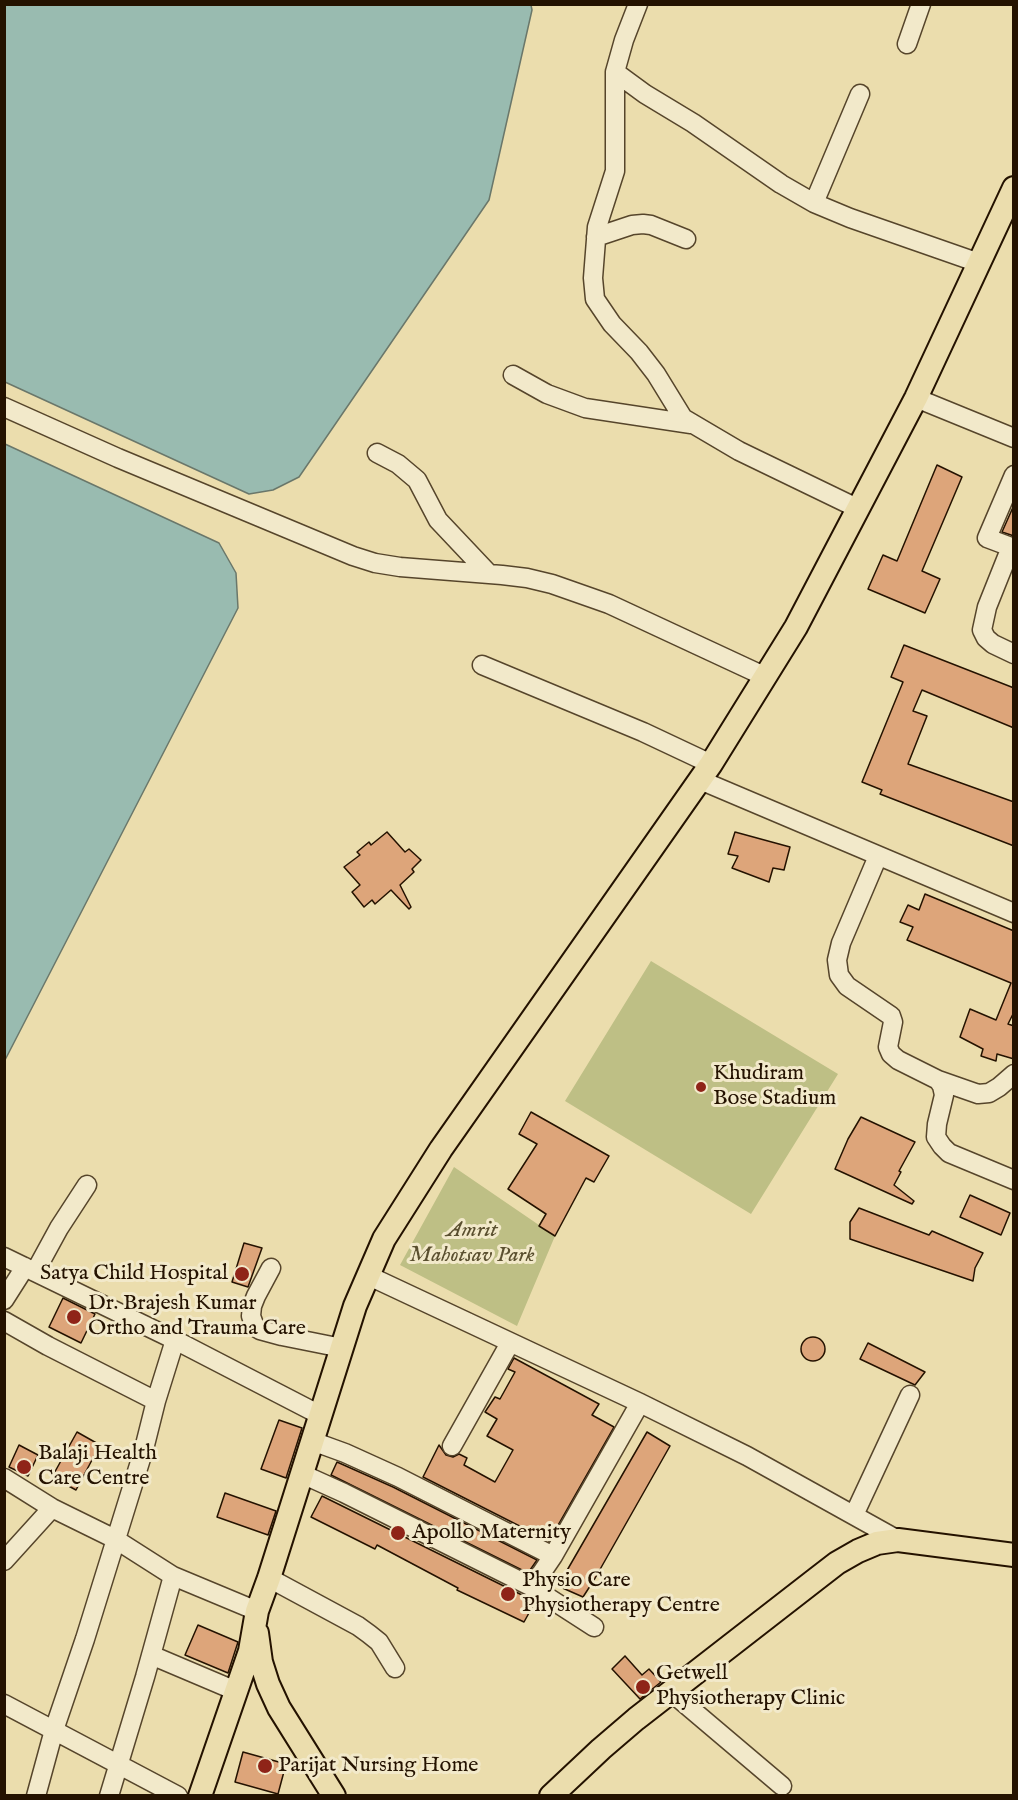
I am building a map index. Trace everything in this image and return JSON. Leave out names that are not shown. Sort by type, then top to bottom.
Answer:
[{"type":"main road","points":[[200,1796],[250,1651],[257,1611],[355,1306],[384,1239],[441,1149],[705,772],[796,627],[916,398],[1014,188]]},
{"type":"main road","points":[[551,1796],[601,1749],[671,1692],[837,1563],[858,1551],[898,1540],[1014,1555]]},
{"type":"main road","points":[[257,1611],[257,1639],[268,1684],[294,1735],[334,1796]]},
{"type":"street","points":[[638,4],[615,72],[615,171],[600,212],[596,237],[592,278],[595,299],[612,324],[649,365],[683,418],[739,451],[859,509]]},
{"type":"street","points":[[907,44],[921,4]]},
{"type":"street","points":[[615,72],[781,184],[814,203],[979,263]]},
{"type":"street","points":[[814,203],[860,94]]},
{"type":"street","points":[[596,237],[632,225],[643,224],[686,239]]},
{"type":"street","points":[[513,375],[547,394],[585,408],[691,424]]},
{"type":"street","points":[[916,398],[1014,438]]},
{"type":"street","points":[[4,407],[118,458],[353,556],[375,563],[400,567],[527,578],[580,593],[609,604],[766,677]]},
{"type":"street","points":[[377,453],[398,464],[417,480],[438,520],[489,574]]},
{"type":"street","points":[[1014,475],[987,538],[1011,547],[987,607],[982,630],[993,644],[1014,654]]},
{"type":"street","points":[[482,665],[643,732],[705,772],[878,856],[1014,913]]},
{"type":"street","points":[[878,856],[841,943],[837,960],[839,975],[847,986],[891,1016],[893,1022],[888,1047],[891,1054],[898,1060],[938,1080],[978,1094],[999,1088],[1014,1074]]},
{"type":"street","points":[[938,1080],[944,1095],[936,1137],[942,1146],[949,1153],[1014,1180]]},
{"type":"street","points":[[4,1300],[30,1269],[87,1185]]},
{"type":"street","points":[[4,1257],[175,1340],[320,1415]]},
{"type":"street","points":[[271,1268],[252,1306],[251,1316],[255,1327],[293,1339],[342,1348]]},
{"type":"street","points":[[368,1275],[640,1403],[786,1476],[898,1540]]},
{"type":"street","points":[[4,1321],[156,1401]]},
{"type":"street","points":[[36,1796],[54,1730],[144,1449],[175,1340]]},
{"type":"street","points":[[452,1446],[510,1343]]},
{"type":"street","points":[[854,1515],[910,1395]]},
{"type":"street","points":[[532,1587],[553,1556],[640,1403]]},
{"type":"street","points":[[312,1441],[398,1477],[553,1556]]},
{"type":"street","points":[[302,1474],[532,1587],[594,1627]]},
{"type":"street","points":[[4,1478],[52,1508],[115,1539],[173,1576],[257,1611]]},
{"type":"street","points":[[4,1561],[52,1508]]},
{"type":"street","points":[[109,1796],[173,1576]]},
{"type":"street","points":[[269,1578],[358,1626],[379,1642],[394,1668]]},
{"type":"street","points":[[151,1655],[236,1691]]},
{"type":"street","points":[[671,1692],[782,1786]]},
{"type":"street","points":[[4,1704],[178,1796]]},
{"type":"green space","name":"Khudiram Bose Stadium","points":[[651,961],[838,1074],[751,1214],[565,1101]]},
{"type":"green space","name":"Amrit Mahotsav Park","points":[[454,1167],[555,1236],[517,1326],[400,1265]]},
{"type":"water","points":[[5,4],[531,5],[532,10],[489,200],[299,477],[273,490],[249,494],[5,382]]},
{"type":"water","points":[[5,444],[219,543],[236,573],[238,608],[5,1060]]},
{"type":"building","points":[[937,465],[962,477],[922,571],[940,579],[925,613],[868,589],[883,555],[897,561]]},
{"type":"building","points":[[1014,505],[1014,536],[1002,532]]},
{"type":"building","points":[[904,645],[1014,688],[1014,728],[922,690],[913,711],[927,716],[908,764],[1014,802],[1014,846],[880,794],[882,790],[862,782],[903,682],[891,677]]},
{"type":"building","points":[[387,832],[405,852],[409,849],[421,860],[412,869],[414,872],[400,885],[411,907],[409,909],[391,890],[375,904],[372,900],[364,907],[352,892],[360,885],[344,867],[360,855],[357,852],[369,842],[371,845]]},
{"type":"building","points":[[735,832],[790,847],[784,870],[773,868],[769,882],[732,868],[738,856],[728,854]]},
{"type":"building","points":[[925,894],[1014,931],[1014,1012],[1008,1024],[1014,1026],[1014,1059],[997,1054],[996,1061],[981,1056],[983,1049],[960,1037],[970,1009],[996,1020],[1011,983],[907,940],[913,927],[900,922],[908,905],[919,910]]},
{"type":"building","points":[[531,1112],[609,1156],[594,1182],[586,1178],[555,1236],[539,1226],[546,1214],[508,1189],[537,1144],[519,1134]]},
{"type":"building","points":[[861,1117],[915,1142],[894,1185],[914,1201],[912,1204],[835,1169]]},
{"type":"building","points":[[970,1195],[1010,1213],[1001,1235],[960,1217]]},
{"type":"building","points":[[859,1208],[929,1235],[932,1231],[983,1253],[975,1268],[973,1281],[850,1239],[850,1222]]},
{"type":"building","points":[[244,1243],[262,1248],[248,1287],[232,1282]]},
{"type":"building","points":[[63,1298],[95,1314],[81,1343],[49,1327]]},
{"type":"building","points":[[813,1337],[818,1338],[824,1344],[824,1354],[818,1360],[813,1361],[808,1360],[802,1354],[801,1349],[802,1344],[808,1338]]},
{"type":"building","points":[[868,1343],[925,1372],[915,1385],[860,1359]]},
{"type":"building","points":[[514,1358],[599,1404],[592,1415],[614,1427],[549,1541],[423,1477],[439,1445],[446,1455],[453,1457],[459,1454],[467,1458],[464,1465],[495,1482],[513,1450],[487,1436],[497,1419],[485,1412],[495,1397],[500,1399],[515,1372],[508,1369]]},
{"type":"building","points":[[279,1420],[302,1428],[286,1478],[261,1469]]},
{"type":"building","points":[[77,1432],[100,1445],[76,1490],[52,1477]]},
{"type":"building","points":[[647,1432],[670,1446],[594,1580],[583,1597],[558,1586]]},
{"type":"building","points":[[19,1445],[38,1455],[28,1476],[9,1467]]},
{"type":"building","points":[[337,1462],[393,1487],[537,1560],[528,1573],[331,1475]]},
{"type":"building","points":[[225,1493],[276,1511],[268,1535],[217,1517]]},
{"type":"building","points":[[322,1496],[535,1602],[524,1622],[457,1590],[458,1588],[377,1545],[375,1549],[311,1517]]},
{"type":"building","points":[[198,1625],[238,1642],[228,1673],[185,1655]]},
{"type":"building","points":[[625,1656],[642,1675],[649,1669],[661,1682],[640,1699],[612,1669]]},
{"type":"building","points":[[243,1752],[286,1764],[278,1794],[235,1782]]},
{"type":"place","name":"Khudiram Bose Stadium","points":[[701,1087]]},
{"type":"place","name":"Satya Child Hospital","points":[[242,1274]]},
{"type":"place","name":"Dr. Brajesh Kumar Ortho and Trauma Care","points":[[74,1317]]},
{"type":"place","name":"Balaji Health Care Centre","points":[[24,1467]]},
{"type":"place","name":"Apollo Maternity","points":[[398,1533]]},
{"type":"place","name":"Physio Care Physiotherapy Centre","points":[[508,1594]]},
{"type":"place","name":"Getwell Physiotherapy Clinic","points":[[643,1687]]},
{"type":"place","name":"Parijat Nursing Home","points":[[265,1766]]}]
